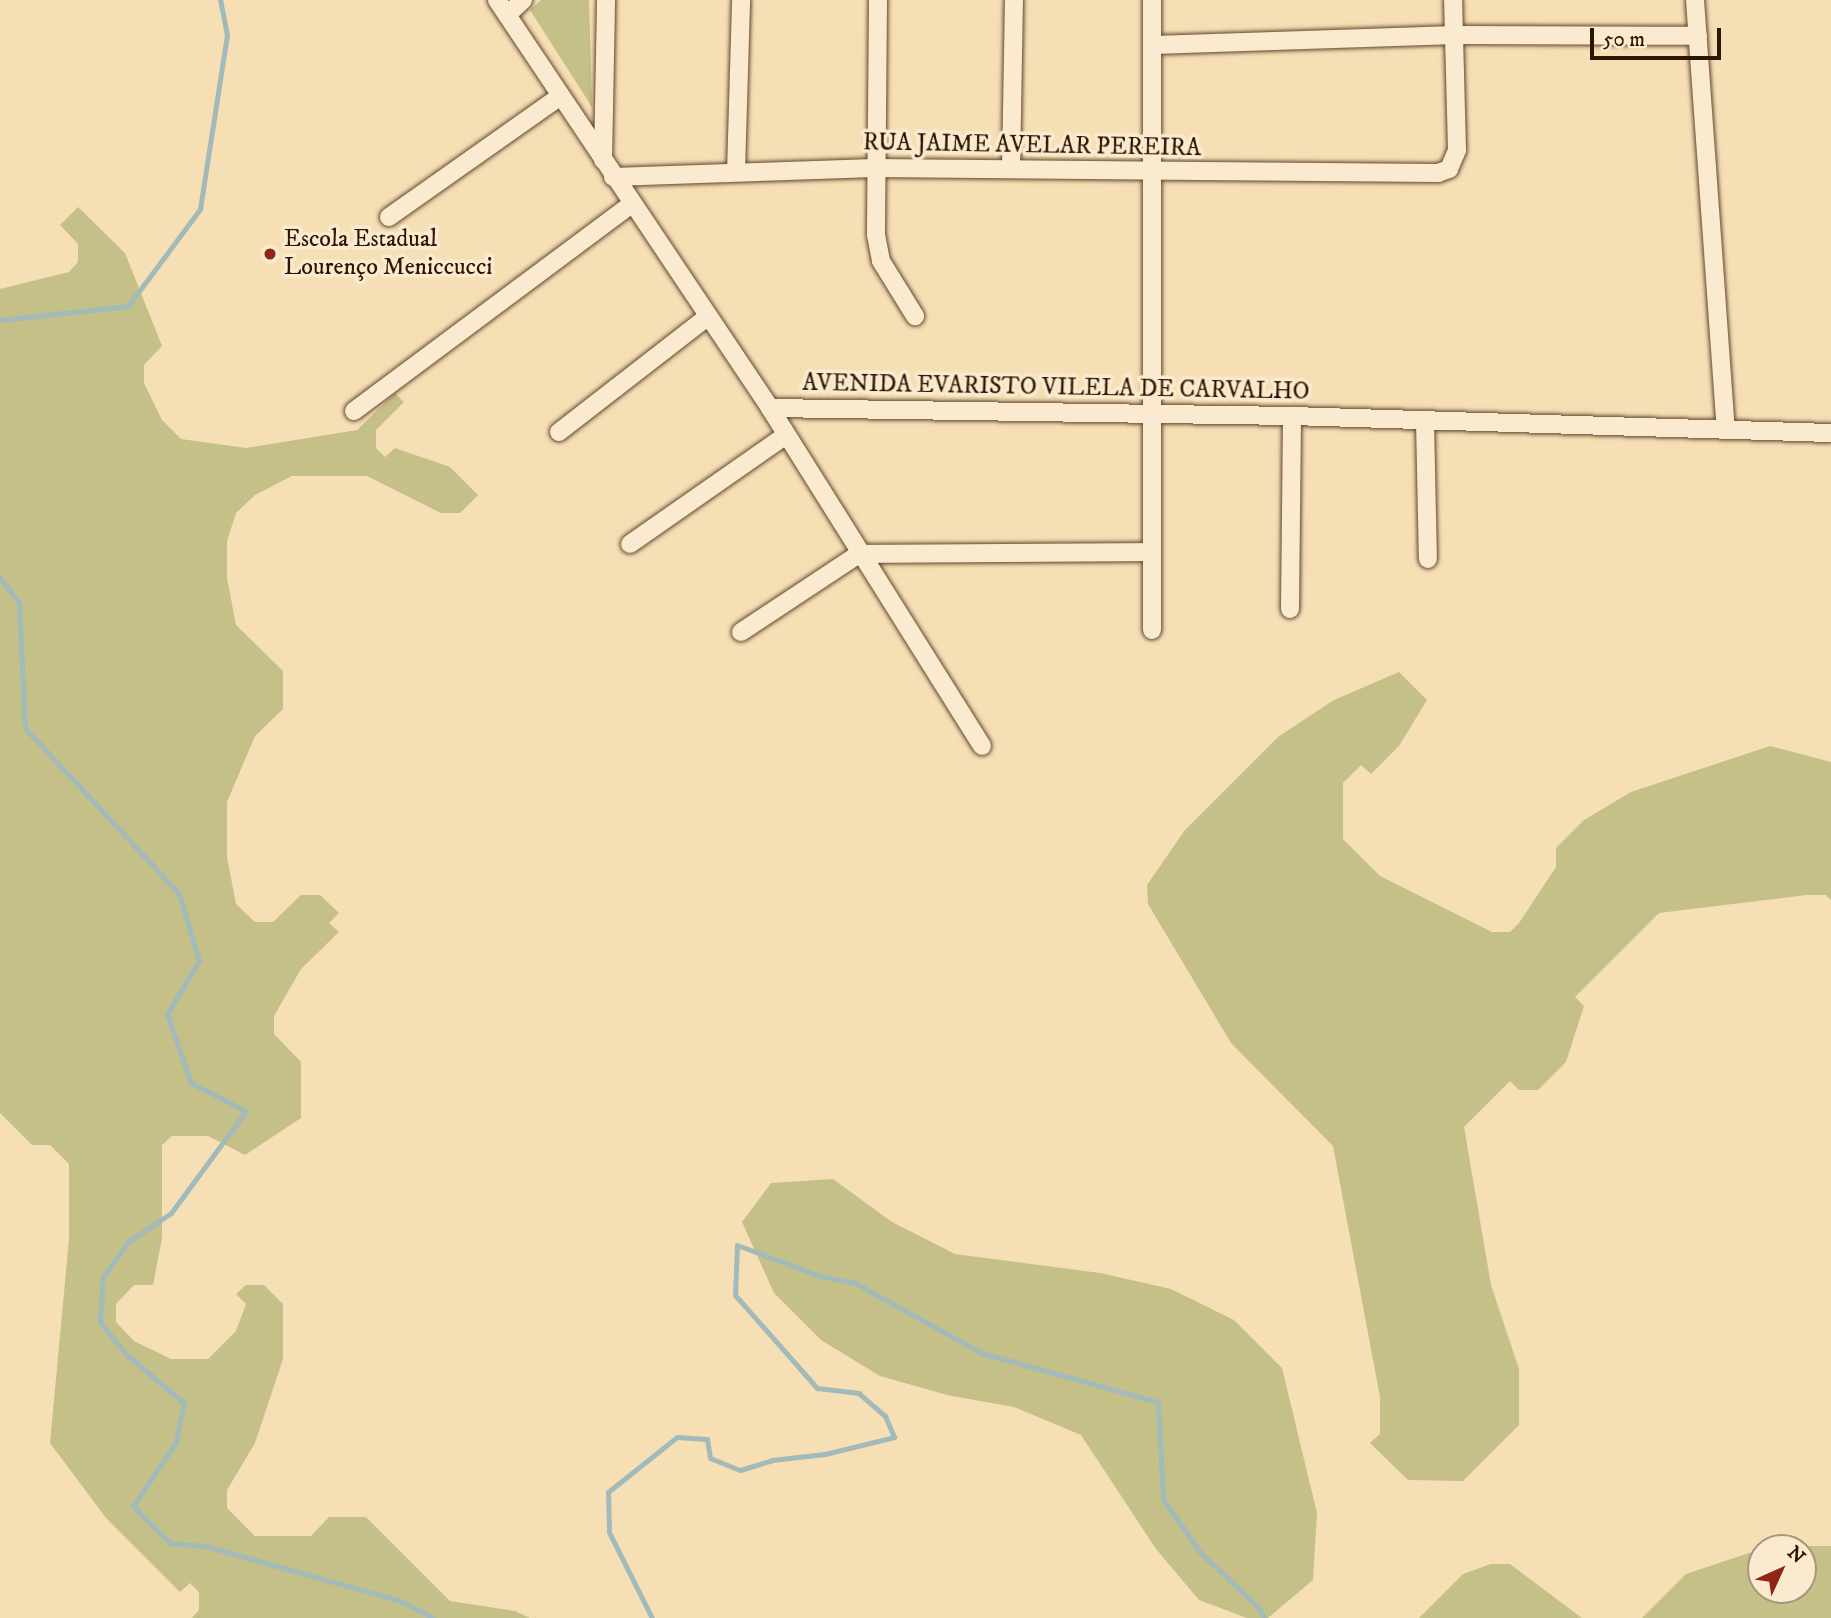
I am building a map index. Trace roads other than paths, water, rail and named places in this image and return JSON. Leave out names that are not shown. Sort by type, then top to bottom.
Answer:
[{"type":"street","points":[[502,8],[523,0]]},
{"type":"street","points":[[603,160],[606,0]]},
{"type":"street","points":[[736,172],[741,0]]},
{"type":"street","points":[[878,0],[874,168],[881,261],[915,316]]},
{"type":"street","points":[[1011,169],[1014,0]]},
{"type":"street","points":[[1152,0],[1149,413],[1152,630]]},
{"type":"street","points":[[1453,0],[1456,35]]},
{"type":"street","points":[[1695,0],[1726,429]]},
{"type":"street","name":"AVENIDA EVARISTO VILELA DE CARVALHO","points":[[502,8],[559,97],[770,408],[1292,416],[1831,433]]},
{"type":"street","points":[[1153,45],[1456,35],[1698,36]]},
{"type":"street","name":"RUA JAIME AVELAR PEREIRA","points":[[613,177],[874,168],[1438,173],[1449,169],[1457,150],[1456,35]]},
{"type":"street","points":[[390,217],[559,97]]},
{"type":"street","points":[[354,411],[632,204]]},
{"type":"street","points":[[559,432],[707,317]]},
{"type":"street","points":[[770,408],[859,554],[982,746]]},
{"type":"street","points":[[1290,608],[1292,416]]},
{"type":"street","points":[[1425,421],[1428,559]]},
{"type":"street","points":[[630,544],[785,436]]},
{"type":"street","points":[[741,632],[859,554],[1152,552]]},
{"type":"waterway","points":[[0,320],[128,306],[200,209],[227,35],[220,0]]},
{"type":"waterway","points":[[0,578],[19,602],[25,728],[179,894],[199,961],[167,1014],[191,1083],[246,1111],[171,1213],[128,1242],[103,1277],[100,1322],[127,1355],[184,1403],[176,1442],[133,1506],[170,1543],[205,1546],[401,1601],[433,1618]]},
{"type":"waterway","points":[[652,1618],[609,1532],[608,1492],[677,1437],[707,1439],[710,1458],[740,1470],[772,1460],[825,1454],[894,1437],[885,1416],[859,1393],[817,1388],[735,1295],[737,1245],[820,1276],[855,1283],[982,1353],[1158,1402],[1163,1499],[1200,1552],[1259,1608],[1264,1618]]},
{"type":"place","name":"Escola Estadual Lourenço Meniccucci","points":[[270,254]]}]
